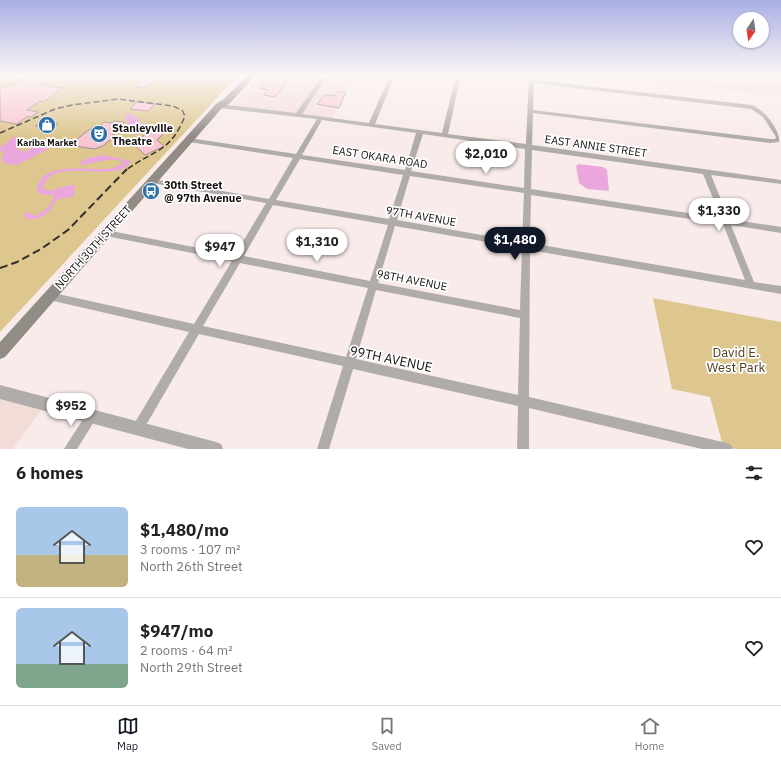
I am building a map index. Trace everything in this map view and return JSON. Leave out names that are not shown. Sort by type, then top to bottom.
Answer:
[{"type":"main road","name":"NORTH 30TH STREET","points":[[219,106],[224,96]]},
{"type":"main road","name":"NORTH 30TH STREET","points":[[0,352],[219,106],[232,96]]},
{"type":"street","points":[[298,115],[311,96]]},
{"type":"street","points":[[371,126],[384,96]]},
{"type":"street","points":[[444,136],[454,96]]},
{"type":"street","points":[[523,449],[525,402],[526,246],[530,96]]},
{"type":"street","points":[[530,111],[777,141],[779,137],[772,124],[762,112],[752,107],[668,96]]},
{"type":"street","name":"EAST ANNIE STREET","points":[[219,106],[298,115],[781,182]]},
{"type":"street","points":[[138,428],[320,118]]},
{"type":"street","points":[[323,449],[420,132]]},
{"type":"street","name":"EAST OKARA ROAD","points":[[189,140],[781,230]]},
{"type":"street","points":[[706,172],[751,285]]},
{"type":"street","name":"97TH AVENUE","points":[[152,181],[781,290]]},
{"type":"street","name":"98TH AVENUE","points":[[106,233],[525,315]]},
{"type":"street","name":"99TH AVENUE","points":[[49,296],[525,402],[727,449]]},
{"type":"street","points":[[0,392],[91,417],[138,428],[186,445],[216,449]]},
{"type":"street","points":[[70,449],[91,417]]},
{"type":"shaded area","points":[[242,96],[309,96],[297,113],[233,106]]},
{"type":"shaded area","points":[[314,96],[344,96],[332,118],[302,114]]},
{"type":"shaded area","points":[[131,113],[133,116],[141,119],[139,122],[148,124],[136,135],[131,135],[131,131],[128,131],[129,129],[122,128],[128,123],[124,117],[126,116],[125,114]]},
{"type":"shaded area","points":[[16,136],[22,142],[15,147],[22,151],[28,151],[35,144],[47,147],[47,150],[17,165],[6,164],[1,160],[4,153],[0,150],[0,147]]},
{"type":"shaded area","points":[[103,155],[131,161],[124,168],[113,171],[70,171],[58,173],[48,178],[43,189],[52,190],[75,185],[74,196],[56,200],[52,208],[45,215],[36,219],[27,219],[23,215],[28,212],[35,216],[52,202],[54,195],[43,195],[37,192],[39,182],[45,175],[64,169],[107,169],[116,167],[124,162],[119,160],[108,160],[81,165],[80,162],[85,159]]},
{"type":"shaded area","points":[[578,164],[603,167],[607,170],[609,191],[587,189],[579,183],[576,166]]},
{"type":"shaded area","points":[[0,398],[42,409],[13,449],[0,449]]},
{"type":"green space","points":[[0,96],[219,96],[0,332]]},
{"type":"green space","name":"David E. West Park","points":[[653,298],[781,322],[781,449],[736,449],[723,446],[710,397],[672,389]]},
{"type":"building","points":[[0,96],[52,96],[44,102],[40,101],[27,110],[38,112],[31,117],[28,116],[17,124],[0,121]]},
{"type":"building","points":[[323,96],[344,96],[339,108],[317,104]]},
{"type":"building","points":[[137,102],[155,104],[148,111],[130,109]]},
{"type":"building","name":"Kariba Market","points":[[42,121],[58,124],[52,129],[35,126]]},
{"type":"building","name":"Stanleyville Theatre","points":[[114,121],[125,122],[113,133],[115,133],[112,135],[115,136],[103,146],[94,149],[76,146],[75,141],[86,132],[91,129],[95,130],[104,122],[112,123]]},
{"type":"building","points":[[164,125],[171,126],[157,140],[164,146],[145,155],[132,143],[142,139],[141,137],[155,128],[160,129]]},
{"type":"railway","points":[[0,133],[55,109],[72,105],[118,99],[173,106],[182,110],[185,116],[174,137],[161,149],[126,170]]},
{"type":"railway","points":[[0,268],[17,262],[41,249],[68,230],[126,170]]},
{"type":"place","name":"Kariba Market","points":[[47,125]]},
{"type":"place","name":"Stanleyville Theatre","points":[[99,134]]},
{"type":"place","name":"30th Street @ 97th Avenue","points":[[151,191]]}]
